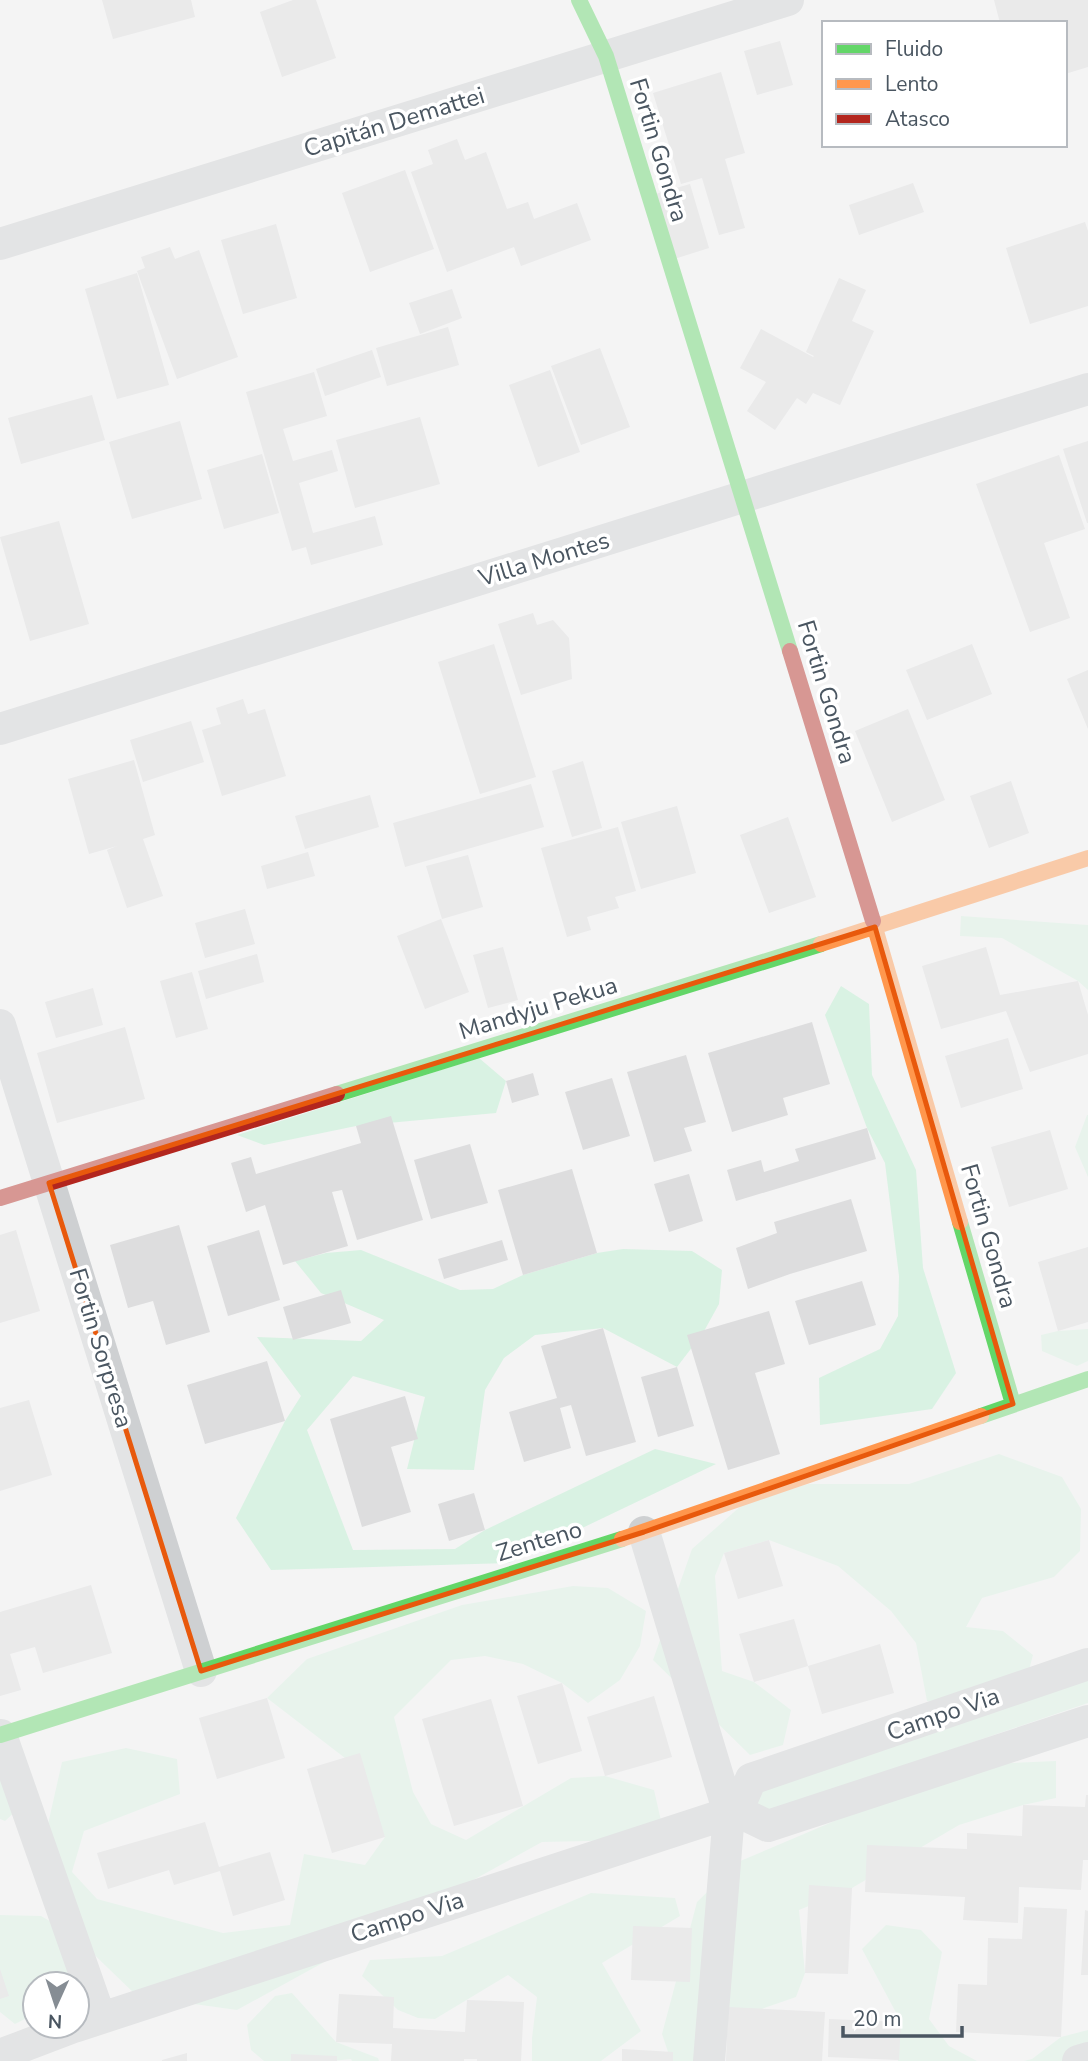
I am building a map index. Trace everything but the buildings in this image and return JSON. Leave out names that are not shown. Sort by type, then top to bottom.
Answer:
[{"type":"street","name":"Fortin Gondra","points":[[579,0],[606,56],[743,497],[875,927],[1013,1404]]},
{"type":"street","name":"Capitán Demattei","points":[[0,244],[788,0]]},
{"type":"street","name":"Villa Montes","points":[[0,729],[1088,389]]},
{"type":"street","name":"Mandyju Pekua","points":[[0,1198],[875,927],[1088,858]]},
{"type":"street","name":"Fortin Sorpresa","points":[[0,1025],[201,1671]]},
{"type":"street","name":"Zenteno","points":[[0,1735],[644,1532],[1088,1379]]},
{"type":"street","points":[[644,1532],[733,1812],[709,2061]]},
{"type":"street","name":"Campo Via","points":[[733,1812],[751,1779],[1088,1664]]},
{"type":"street","name":"Campo Via","points":[[91,2021],[733,1812],[768,1826],[1088,1721]]},
{"type":"street","points":[[0,1735],[69,1970]]},
{"type":"street","name":"Campo Via","points":[[0,2054],[38,2040]]},
{"type":"street","points":[[1078,2061],[1088,2058]]},
{"type":"highlighted area","points":[[875,927],[1013,1404],[644,1532],[201,1671],[49,1183]]},
{"type":"green space","points":[[961,916],[1088,925],[1088,990],[1078,981],[1002,938],[960,936]]},
{"type":"green space","points":[[841,986],[869,1004],[872,1075],[916,1170],[923,1268],[956,1373],[932,1409],[820,1425],[819,1378],[880,1349],[898,1316],[899,1276],[885,1163],[867,1128],[825,1015]]},
{"type":"green space","points":[[479,1058],[506,1081],[496,1113],[356,1126],[264,1145],[237,1135]]},
{"type":"green space","points":[[1088,1115],[1088,1177],[1075,1147]]},
{"type":"green space","points":[[623,1249],[692,1251],[722,1270],[719,1304],[703,1333],[677,1367],[603,1328],[535,1335],[504,1358],[485,1390],[474,1470],[407,1469],[425,1397],[353,1376],[307,1430],[353,1550],[455,1549],[485,1530],[655,1449],[716,1464],[509,1563],[271,1570],[236,1518],[285,1421],[301,1396],[257,1337],[361,1341],[384,1320],[321,1293],[295,1261],[326,1253],[361,1250],[460,1290],[493,1289],[523,1275],[597,1253]]},
{"type":"green space","points":[[1088,1329],[1088,1361],[1077,1366],[1042,1351],[1041,1335]]},
{"type":"green space","points":[[999,1454],[1062,1477],[1081,1509],[1080,1551],[1054,1577],[982,1598],[966,1627],[1003,1631],[1033,1655],[1024,1689],[981,1709],[927,1701],[916,1643],[891,1611],[838,1566],[769,1540],[724,1553],[715,1576],[722,1671],[754,1682],[791,1710],[783,1745],[750,1755],[653,1660],[692,1549],[742,1505],[808,1484],[909,1484]]},
{"type":"green space","points":[[573,1586],[608,1588],[646,1611],[640,1646],[620,1680],[588,1703],[562,1683],[523,1664],[485,1656],[451,1660],[394,1717],[413,1792],[431,1824],[466,1840],[571,1778],[605,1776],[654,1790],[662,1825],[634,1840],[542,1842],[237,2010],[137,1996],[80,1941],[78,1970],[21,1970],[21,2021],[15,2024],[0,2012],[0,1915],[41,1916],[72,1934],[39,1864],[62,1762],[126,1748],[177,1759],[180,1794],[84,1831],[72,1872],[97,1899],[223,1933],[290,1925],[304,1854],[365,1865],[385,1837],[358,1768],[267,1698],[307,1659],[462,1605]]},
{"type":"green space","points":[[1088,1679],[1088,1703],[762,1814],[752,1797],[755,1793]]},
{"type":"green space","points":[[1056,1761],[1056,1798],[1023,1805],[959,1825],[852,1888],[799,1910],[805,1973],[796,1997],[727,2021],[720,2061],[671,2061],[662,2034],[697,1902],[738,1862],[917,1786],[986,1764]]},
{"type":"green space","points":[[0,1767],[32,1796],[5,1821],[0,1819]]},
{"type":"green space","points":[[591,1893],[675,1898],[680,1916],[602,1963],[641,2031],[601,2061],[532,2061],[537,1997],[508,1975],[435,2019],[418,2018],[398,2010],[362,1976],[370,1960],[442,1956]]},
{"type":"green space","points":[[886,1925],[921,1930],[942,1952],[929,2019],[949,2046],[977,2061],[898,2061],[901,2022],[862,1949]]},
{"type":"green space","points":[[292,1993],[336,2042],[378,2058],[379,2061],[264,2061],[251,2050],[247,2025],[275,1996]]},
{"type":"green space","points":[[1088,2030],[1088,2061],[1024,2061],[1032,2059],[1061,2037]]},
{"type":"traffic: fast","points":[[579,0],[606,56],[790,651]]},
{"type":"traffic: fast","points":[[337,1094],[821,944]]},
{"type":"traffic: fast","points":[[960,1222],[1013,1404]]},
{"type":"traffic: fast","points":[[981,1416],[1088,1379]]},
{"type":"traffic: fast","points":[[0,1735],[622,1539]]},
{"type":"traffic: slow","points":[[821,944],[1088,858]]},
{"type":"traffic: slow","points":[[873,921],[960,1222]]},
{"type":"traffic: slow","points":[[622,1539],[981,1416]]},
{"type":"traffic: jam","points":[[790,651],[873,921]]},
{"type":"traffic: jam","points":[[0,1198],[337,1094]]}]
